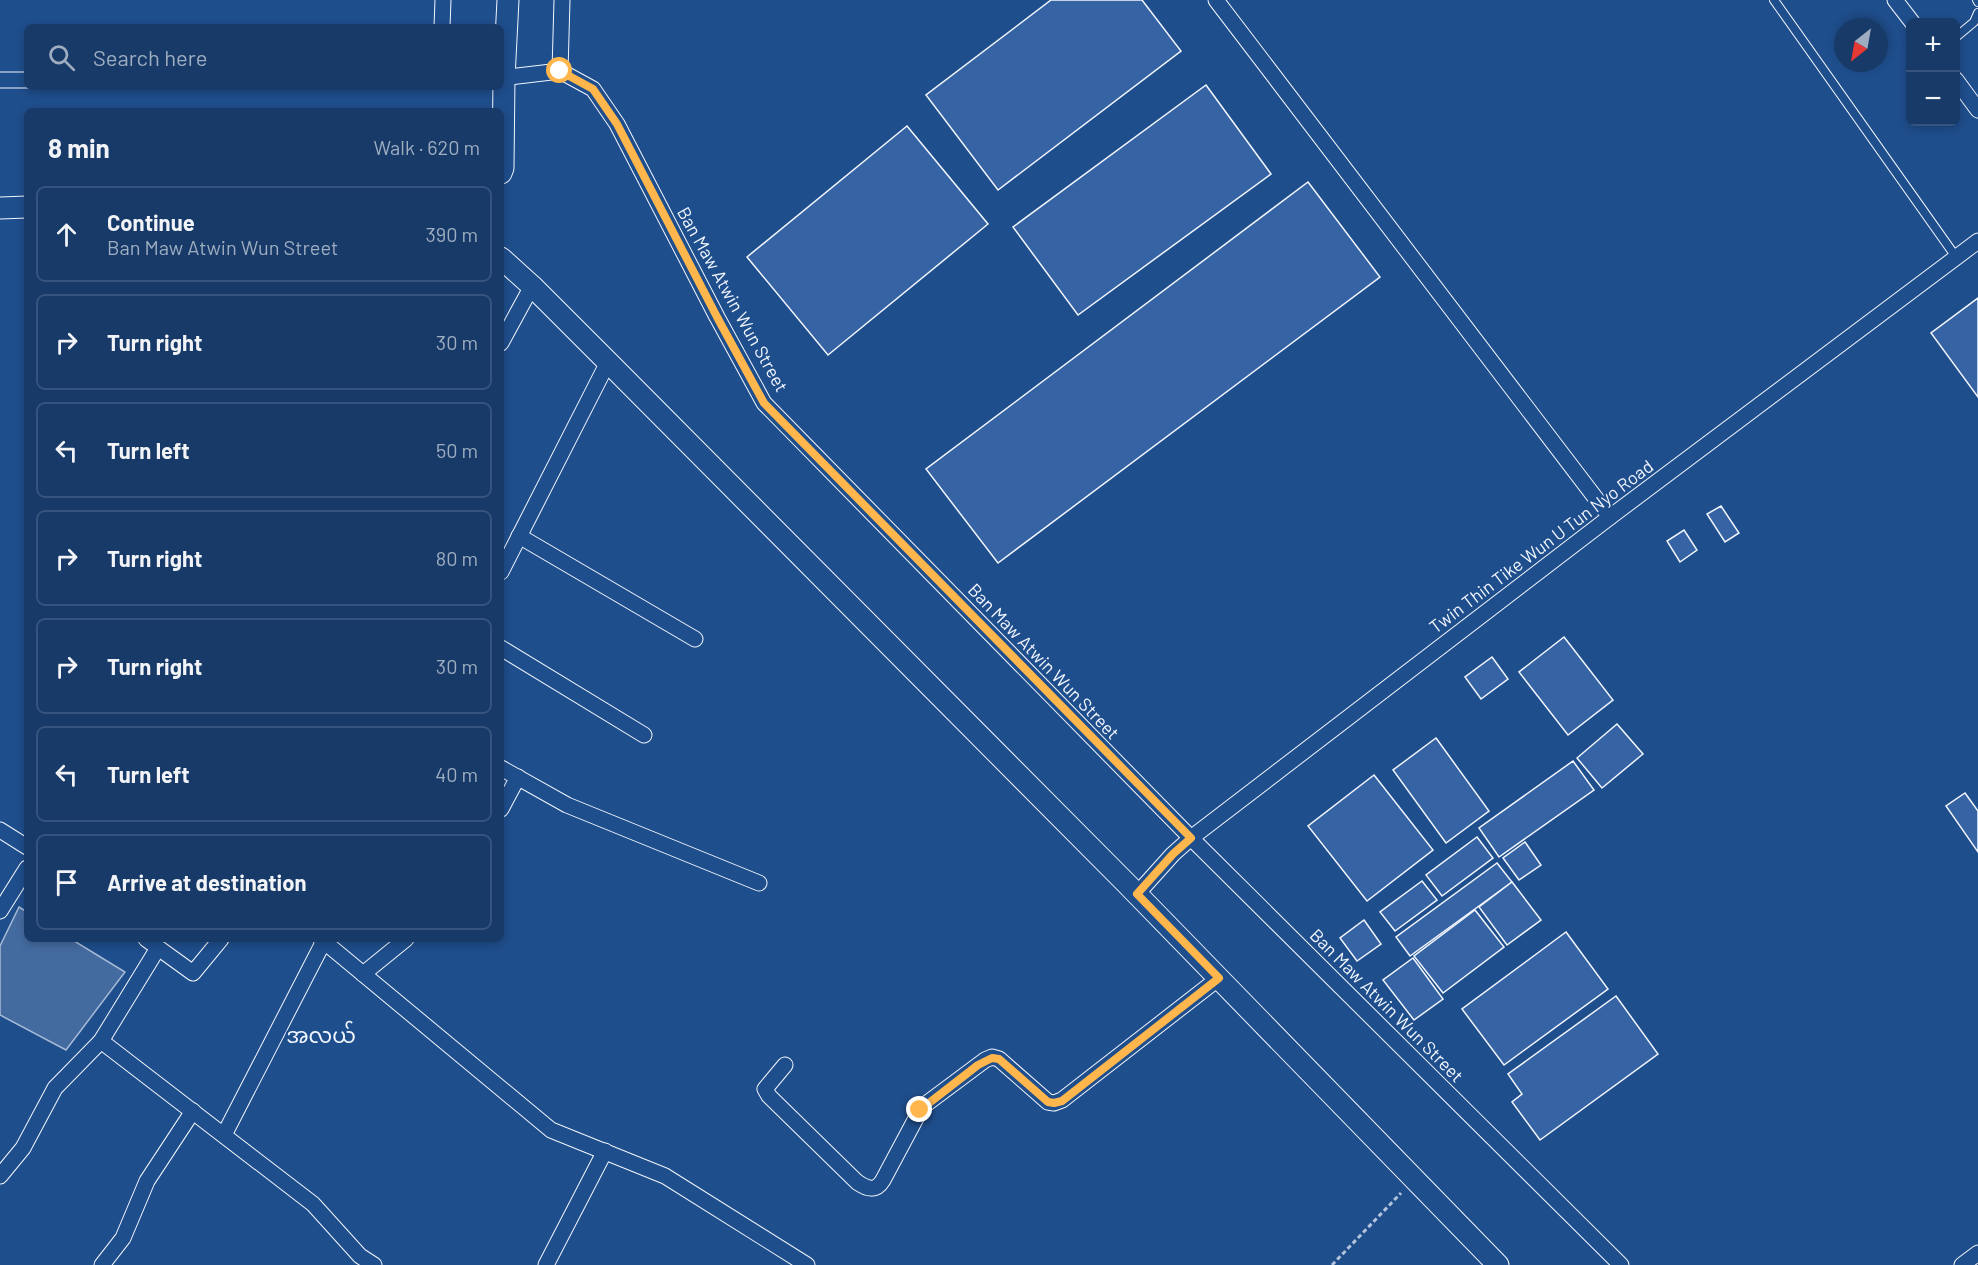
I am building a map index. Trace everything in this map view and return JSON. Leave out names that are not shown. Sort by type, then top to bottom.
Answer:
[{"type":"main road","points":[[504,52],[508,0]]},
{"type":"main road","points":[[502,90],[502,108]]},
{"type":"main road","points":[[0,208],[24,207]]},
{"type":"main road","points":[[504,261],[608,362],[1137,894],[1415,1179],[1492,1263]]},
{"type":"street","points":[[442,24],[443,0]]},
{"type":"street","points":[[504,78],[560,71],[562,0]]},
{"type":"street","points":[[1216,0],[1610,517]]},
{"type":"street","points":[[1895,0],[1909,18]]},
{"type":"street","name":"Ban Maw Atwin Wun Street","points":[[560,71],[593,89],[617,124],[764,403],[1191,838],[1621,1265]]},
{"type":"street","points":[[0,80],[24,80]]},
{"type":"street","points":[[1960,85],[1978,110]]},
{"type":"street","name":"Twin Thin Tike Wun U Tun Nyo Road","points":[[1137,894],[1173,854],[1191,838],[1610,517],[1978,241]]},
{"type":"street","points":[[504,337],[532,286]]},
{"type":"street","points":[[504,566],[608,362]]},
{"type":"street","points":[[519,536],[695,639]]},
{"type":"street","points":[[504,650],[644,735]]},
{"type":"street","points":[[504,770],[567,805],[759,883]]},
{"type":"street","points":[[504,803],[518,777]]},
{"type":"street","points":[[0,830],[24,845]]},
{"type":"street","points":[[0,911],[24,873]]},
{"type":"street","points":[[0,1176],[23,1148],[55,1088],[101,1041],[152,944],[193,973],[219,942]]},
{"type":"street","points":[[224,1135],[322,942]]},
{"type":"street","points":[[325,942],[551,1130],[665,1176],[807,1265]]},
{"type":"street","points":[[363,974],[402,942]]},
{"type":"street","points":[[785,1065],[765,1089],[769,1096],[857,1182],[866,1188],[874,1189],[879,1186],[922,1107],[985,1060],[999,1059],[1048,1102],[1062,1101],[1219,978]]},
{"type":"street","points":[[101,1041],[313,1204],[357,1261],[374,1265]]},
{"type":"street","points":[[102,1265],[123,1238],[147,1181],[193,1112]]},
{"type":"street","points":[[546,1265],[605,1151]]},
{"type":"street","points":[[1962,1265],[1978,1253]]},
{"type":"lane","points":[[1774,0],[1956,257]]},
{"type":"lane","points":[[1960,34],[1974,22],[1978,13]]},
{"type":"path","points":[[1332,1265],[1415,1179]]},
{"type":"water","points":[[19,907],[24,910],[24,942],[76,942],[125,972],[66,1050],[0,1015],[0,946]]},
{"type":"building","points":[[1051,0],[1142,0],[1181,51],[998,190],[926,95]]},
{"type":"building","points":[[1206,85],[1271,174],[1078,315],[1013,227]]},
{"type":"building","points":[[907,126],[988,224],[828,355],[747,257]]},
{"type":"building","points":[[1308,182],[1380,277],[998,563],[926,469]]},
{"type":"building","points":[[1978,298],[1978,397],[1931,333]]},
{"type":"building","points":[[1721,506],[1739,533],[1725,542],[1707,514]]},
{"type":"building","points":[[1684,530],[1697,550],[1680,562],[1667,541]]},
{"type":"building","points":[[1564,637],[1613,700],[1568,735],[1519,672]]},
{"type":"building","points":[[1492,657],[1508,679],[1481,699],[1465,677]]},
{"type":"building","points":[[1617,724],[1643,754],[1602,788],[1577,758]]},
{"type":"building","points":[[1436,738],[1489,811],[1446,843],[1393,770]]},
{"type":"building","points":[[1573,761],[1594,790],[1499,857],[1479,828]]},
{"type":"building","points":[[1374,775],[1433,850],[1367,901],[1308,826]]},
{"type":"building","points":[[1965,793],[1978,811],[1978,852],[1946,806]]},
{"type":"building","points":[[1477,837],[1493,858],[1442,896],[1426,875]]},
{"type":"building","points":[[1525,842],[1541,865],[1519,880],[1503,858]]},
{"type":"building","points":[[1497,863],[1512,882],[1410,956],[1396,937]]},
{"type":"building","points":[[1422,881],[1437,900],[1395,931],[1380,912]]},
{"type":"building","points":[[1512,882],[1541,920],[1507,945],[1479,907]]},
{"type":"building","points":[[1475,910],[1504,947],[1443,993],[1414,956]]},
{"type":"building","points":[[1364,920],[1381,944],[1357,961],[1340,938]]},
{"type":"building","points":[[1566,932],[1608,989],[1504,1065],[1462,1009]]},
{"type":"building","points":[[1413,958],[1443,999],[1414,1020],[1383,980]]},
{"type":"building","points":[[1616,996],[1658,1054],[1540,1140],[1512,1102],[1522,1094],[1508,1074]]},
{"type":"district","name":"အလယ်","points":[[321,1034]]},
{"type":"route","points":[[560,71],[593,89],[617,124],[764,403],[1191,838],[1173,854],[1137,894],[1219,978],[1062,1101],[1054,1103],[1041,1098],[999,1059],[992,1058],[978,1065],[920,1110]]}]
